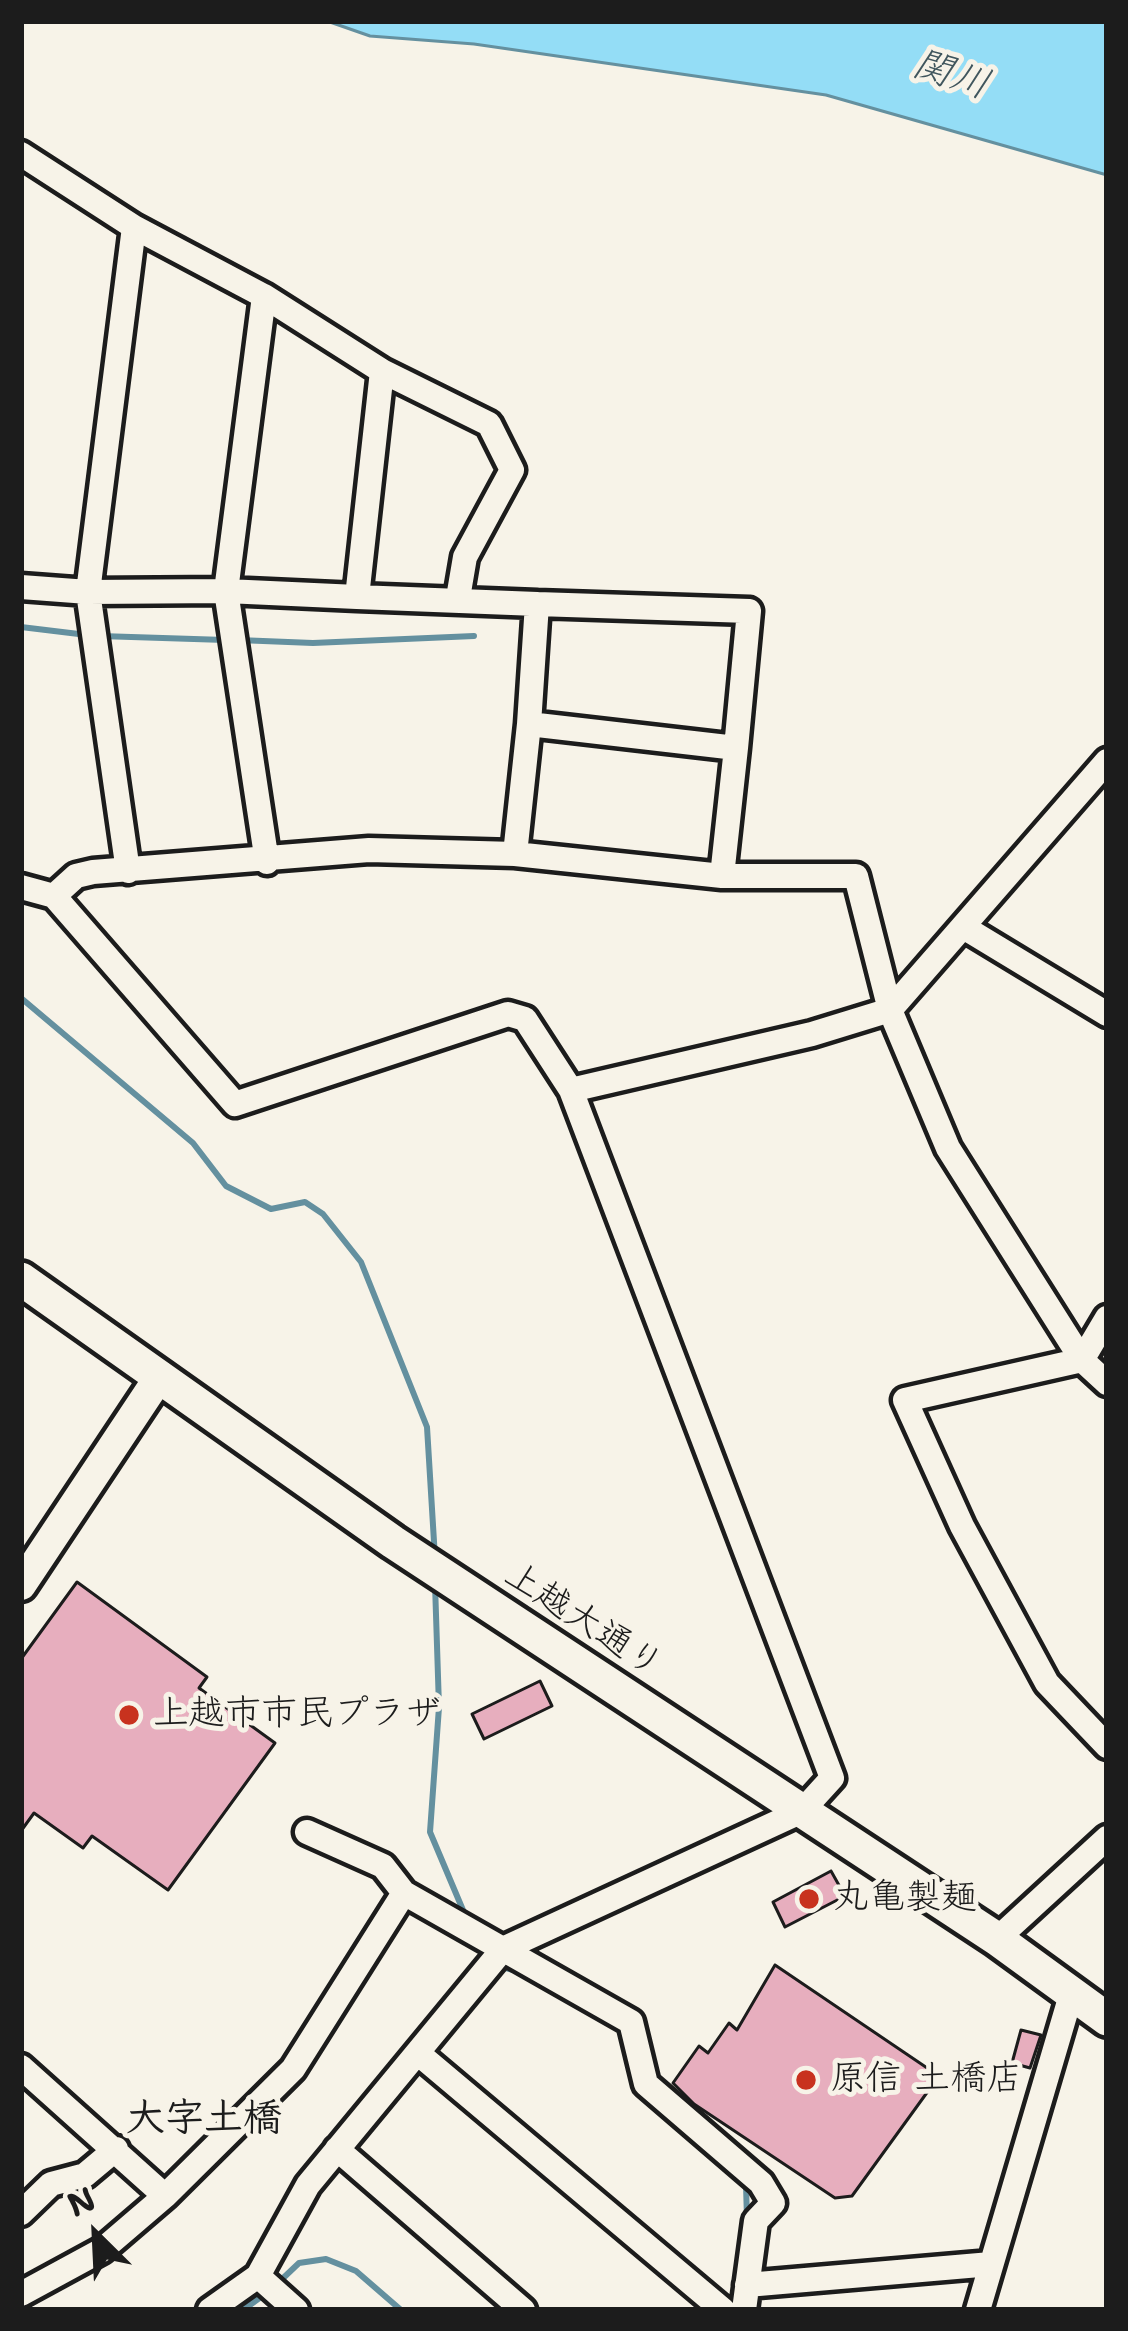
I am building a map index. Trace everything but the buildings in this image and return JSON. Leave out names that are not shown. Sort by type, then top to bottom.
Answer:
[{"type":"main road","name":"上越大通り","points":[[21,1280],[393,1543],[997,1939],[1107,2020]]},
{"type":"street","points":[[21,154],[134,227],[264,296],[382,371],[489,424],[512,470],[465,557],[458,598]]},
{"type":"street","points":[[128,871],[88,592],[134,227]]},
{"type":"street","points":[[264,296],[226,591],[267,862]]},
{"type":"street","points":[[357,597],[382,371]]},
{"type":"street","points":[[21,587],[749,611],[722,876]]},
{"type":"street","points":[[514,854],[530,724],[537,604]]},
{"type":"street","points":[[530,724],[736,748]]},
{"type":"street","points":[[571,1090],[812,1034],[890,1010],[1107,761]]},
{"type":"street","points":[[54,896],[76,876],[369,850],[514,854],[722,876],[856,876],[890,1010],[949,1148],[1082,1360],[1107,1384]]},
{"type":"street","points":[[21,887],[54,896],[235,1104],[519,1013],[571,1090],[832,1778],[802,1811],[503,1949],[308,2186],[258,2276],[210,2310]]},
{"type":"street","points":[[965,928],[1107,1014]]},
{"type":"street","points":[[1107,1318],[1082,1360],[904,1400],[962,1526],[1047,1683],[1107,1747]]},
{"type":"street","points":[[21,1585],[160,1376]]},
{"type":"street","points":[[307,1832],[383,1866],[404,1893],[631,2022],[646,2084],[761,2183],[773,2203],[756,2221],[746,2298],[992,2264]]},
{"type":"street","points":[[997,1939],[1107,1838]]},
{"type":"street","points":[[21,2294],[102,2250],[165,2196],[292,2069],[404,1893]]},
{"type":"street","points":[[978,2310],[1071,1995]]},
{"type":"street","points":[[420,2055],[723,2310]]},
{"type":"street","points":[[21,2068],[165,2196]]},
{"type":"street","points":[[21,2213],[51,2184],[85,2175],[116,2149]]},
{"type":"street","points":[[338,2149],[523,2310]]},
{"type":"street","points":[[258,2276],[296,2310]]},
{"type":"water","name":"関川","points":[[327,21],[1107,21],[1107,175],[826,95],[474,44],[370,36]]},
{"type":"waterway","points":[[21,627],[87,635]]},
{"type":"waterway","points":[[100,636],[225,640]]},
{"type":"waterway","points":[[238,640],[313,643],[474,636]]},
{"type":"waterway","points":[[21,998],[193,1143],[226,1186],[271,1209],[305,1202],[323,1214],[361,1262],[427,1427],[435,1558]]},
{"type":"waterway","points":[[435,1584],[439,1707],[430,1832],[468,1922]]},
{"type":"waterway","points":[[498,1966],[525,1973]]},
{"type":"waterway","points":[[746,2185],[747,2219]]},
{"type":"waterway","points":[[279,2282],[299,2263],[326,2259],[356,2271],[401,2310]]},
{"type":"waterway","points":[[243,2310],[269,2291]]},
{"type":"place","name":"上越市市民プラザ","points":[[129,1715]]},
{"type":"place","name":"丸亀製麺","points":[[809,1899]]},
{"type":"place","name":"原信 土橋店","points":[[806,2080]]},
{"type":"district","name":"大字土橋","points":[[204,2120]]}]
